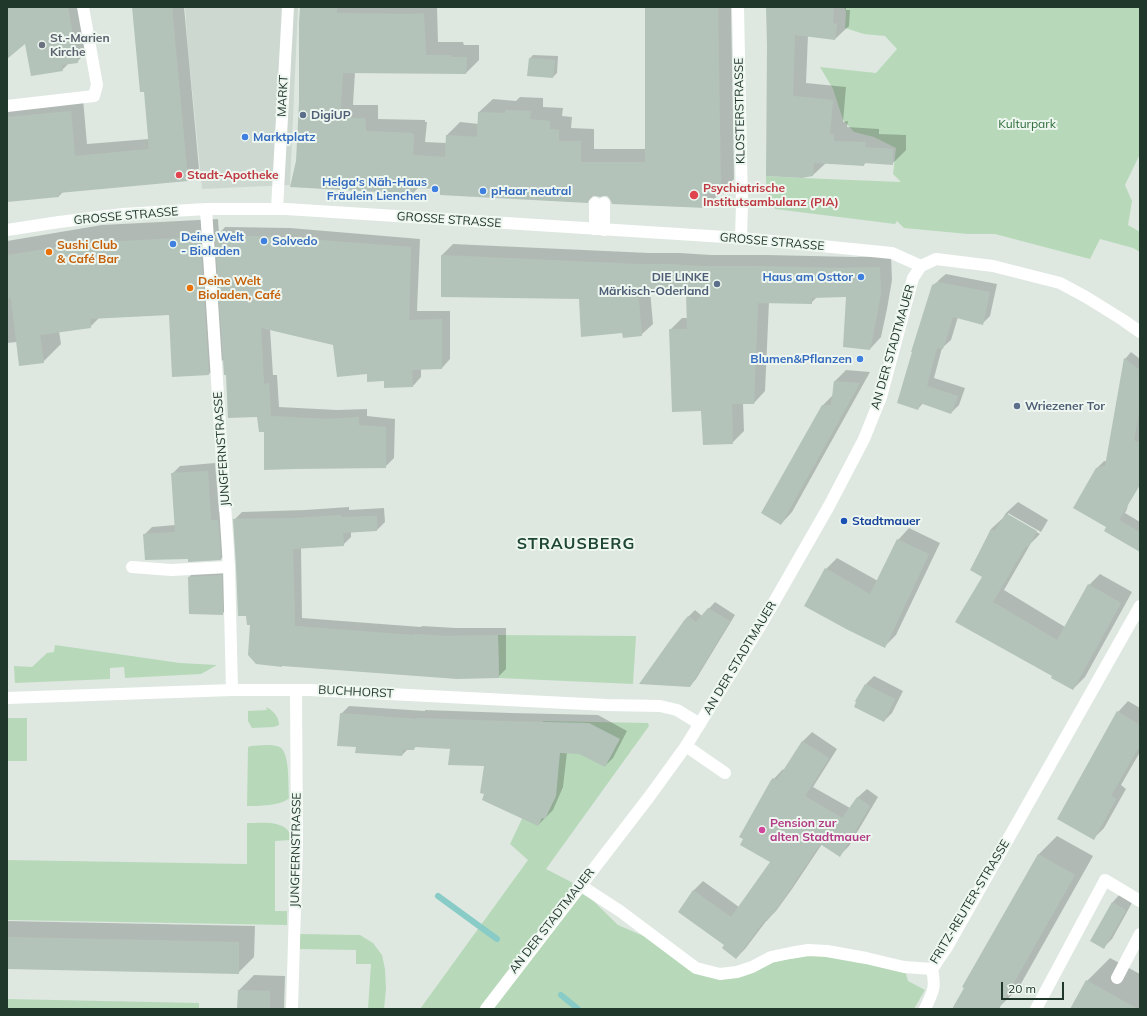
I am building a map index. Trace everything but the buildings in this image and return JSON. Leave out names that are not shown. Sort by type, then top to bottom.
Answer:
[{"type":"street","points":[[7,106],[94,96],[97,85],[83,7]]},
{"type":"street","name":"MARKT","points":[[276,209],[288,7]]},
{"type":"street","name":"KLOSTERSTRASSE","points":[[738,7],[742,204],[741,238]]},
{"type":"street","points":[[599,229],[600,203]]},
{"type":"street","name":"GROSSE STRASSE","points":[[7,230],[123,214],[206,210],[276,209],[741,238],[892,253],[921,266]]},
{"type":"street","name":"JUNGFERNSTRASSE","points":[[206,210],[229,567],[232,690]]},
{"type":"street","points":[[921,266],[936,259],[993,266],[1060,283],[1093,300],[1140,332]]},
{"type":"street","name":"AN DER STADTMAUER","points":[[486,1009],[686,746],[762,623],[829,506],[864,439],[881,397],[913,278],[921,266]]},
{"type":"street","points":[[132,567],[171,570],[229,567]]},
{"type":"street","name":"FRITZ-REUTER-STRASSE","points":[[580,885],[620,912],[696,968],[720,974],[737,972],[752,967],[771,957],[808,950],[826,951],[866,958],[904,967],[932,969],[947,946],[1140,606]]},
{"type":"street","name":"BUCHHORST","points":[[7,698],[232,690],[296,690],[606,705],[660,706],[677,710],[700,724]]},
{"type":"street","name":"JUNGFERNSTRASSE","points":[[292,1009],[297,835],[296,690]]},
{"type":"street","points":[[686,746],[726,773]]},
{"type":"street","points":[[1036,1009],[1105,880],[1140,901]]},
{"type":"street","points":[[1117,978],[1140,934]]},
{"type":"street","points":[[925,1009],[935,983],[932,969]]},
{"type":"shaded area","name":"Marktplatz","points":[[185,7],[298,7],[290,185],[202,189]]},
{"type":"green space","name":"Kulturpark","points":[[844,7],[1140,7],[1140,154],[1125,185],[1132,201],[1128,225],[1140,232],[1140,252],[1133,248],[1100,239],[1090,259],[995,234],[968,234],[904,228],[897,221],[895,224],[775,209],[766,189],[766,176],[901,182],[893,174],[896,148],[874,137],[854,132],[843,120],[833,89],[820,67],[876,73],[897,49],[885,36],[864,34],[845,28],[846,12]]},
{"type":"green space","points":[[498,635],[636,636],[633,684],[499,678]]},
{"type":"green space","points":[[55,645],[180,663],[217,665],[201,674],[125,678],[124,667],[110,668],[110,679],[15,683],[14,666],[32,667],[47,653],[54,652]]},
{"type":"green space","points":[[266,707],[276,714],[279,725],[274,727],[252,728],[248,721],[248,711],[267,710]]},
{"type":"green space","points":[[7,718],[27,718],[27,761],[7,761]]},
{"type":"green space","points":[[543,721],[648,723],[649,726],[546,869],[577,885],[618,925],[662,944],[720,974],[808,950],[904,967],[908,981],[925,990],[914,1009],[420,1009],[528,860],[510,844],[536,789],[542,753]]},
{"type":"green space","points":[[266,745],[278,746],[284,752],[288,772],[289,798],[281,803],[263,806],[247,806],[248,747]]},
{"type":"green space","points":[[247,823],[268,823],[281,825],[290,833],[292,840],[275,841],[275,911],[287,911],[287,925],[7,920],[7,860],[247,864]]},
{"type":"green space","points":[[300,934],[360,935],[373,943],[382,955],[385,969],[386,989],[384,1009],[368,1009],[371,964],[356,964],[356,950],[300,949]]},
{"type":"green space","points":[[7,999],[199,1003],[199,1009],[7,1009]]},
{"type":"waterway","points":[[438,896],[497,939]]},
{"type":"waterway","points":[[561,995],[578,1009]]},
{"type":"place","name":"St.-Marien Kirche","points":[[42,45]]},
{"type":"place","name":"DigiUP","points":[[303,115]]},
{"type":"place","name":"Marktplatz","points":[[245,137]]},
{"type":"place","name":"Stadt-Apotheke","points":[[179,175]]},
{"type":"place","name":"Helga's Näh-Haus Fräulein Lienchen","points":[[435,189]]},
{"type":"place","name":"pHaar neutral","points":[[483,191]]},
{"type":"place","name":"Psychiatrische Institutsambulanz (PIA)","points":[[694,195]]},
{"type":"place","name":"Solvedo","points":[[264,241]]},
{"type":"place","name":"Deine Welt - Bioladen","points":[[173,244]]},
{"type":"place","name":"Sushi Club & Café Bar","points":[[49,252]]},
{"type":"place","name":"Haus am Osttor","points":[[861,277]]},
{"type":"place","name":"DIE LINKE Märkisch-Oderland","points":[[717,284]]},
{"type":"place","name":"Deine Welt Bioladen, Café","points":[[190,288]]},
{"type":"place","name":"Blumen&Pflanzen","points":[[860,359]]},
{"type":"place","name":"Wriezener Tor","points":[[1017,406]]},
{"type":"place","name":"Stadtmauer","points":[[844,521]]},
{"type":"place","name":"Pension zur alten Stadtmauer","points":[[762,830]]},
{"type":"district","name":"STRAUSBERG","points":[[576,544]]}]
